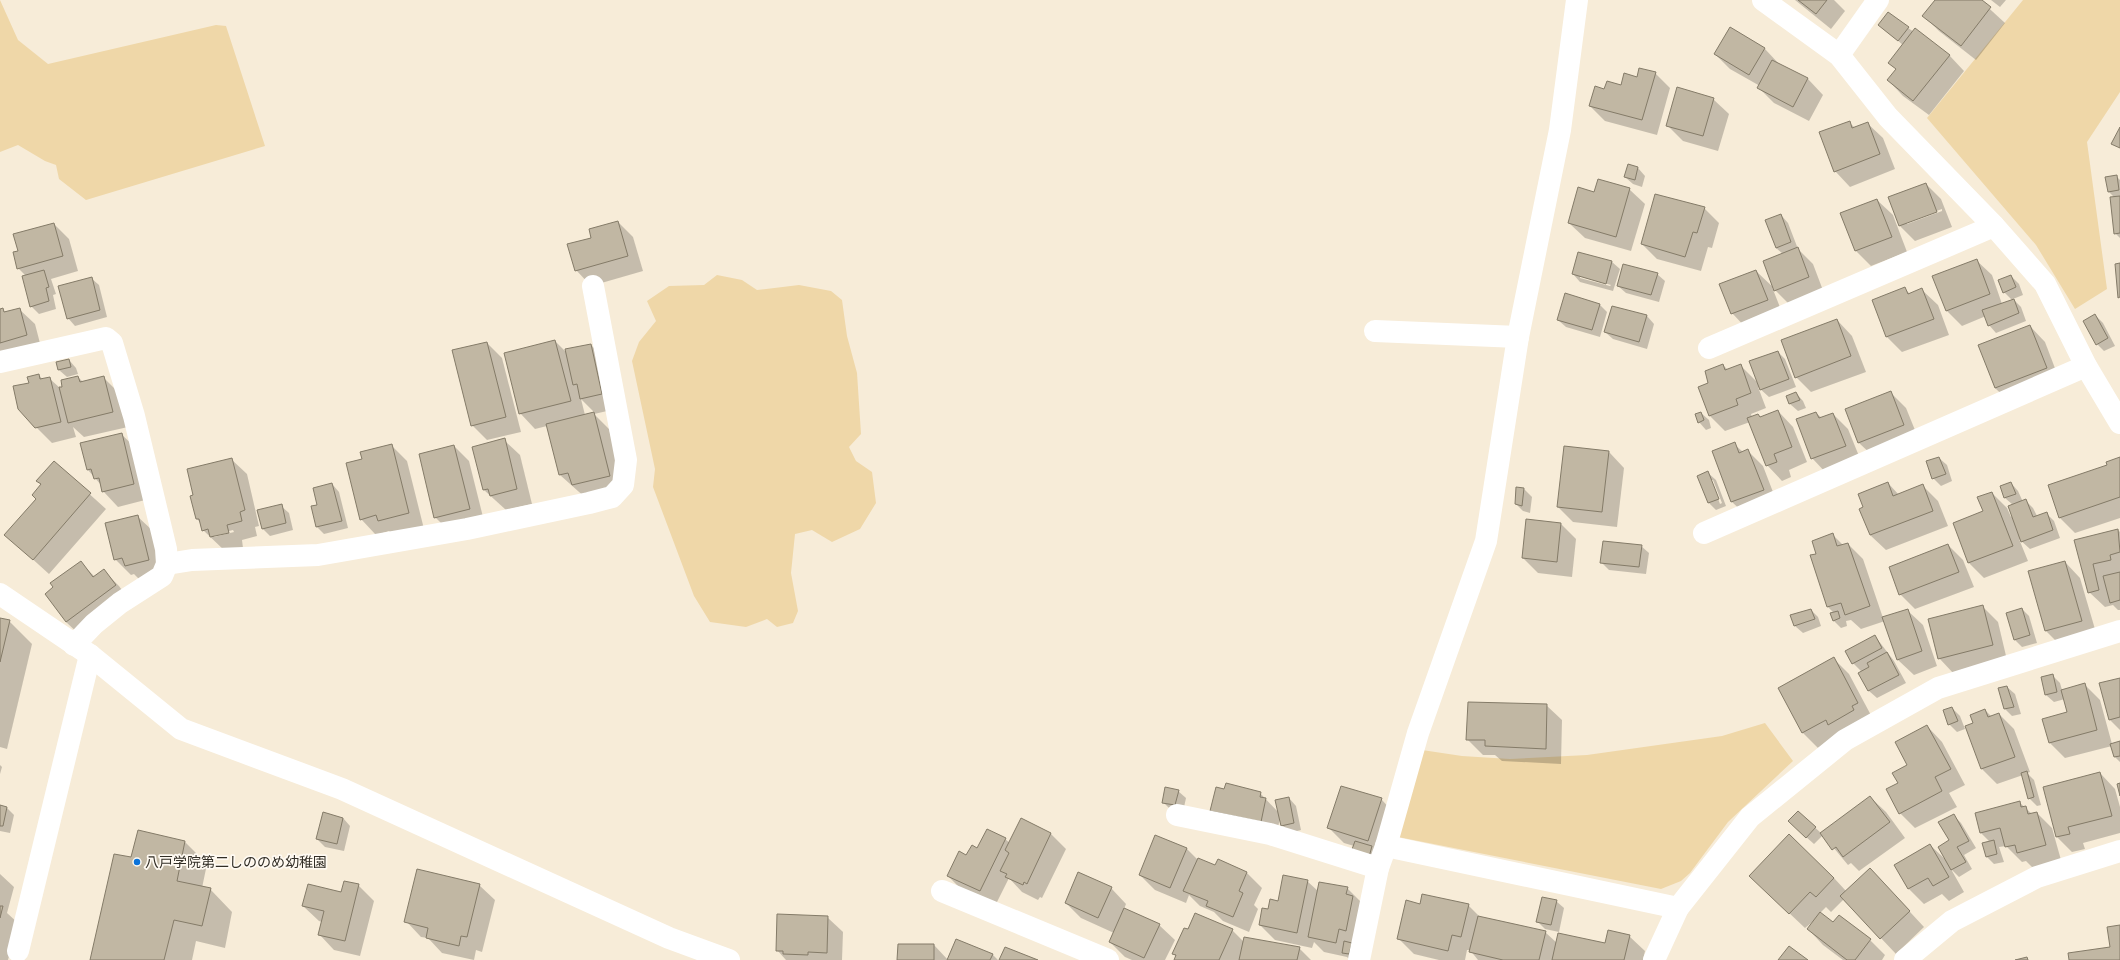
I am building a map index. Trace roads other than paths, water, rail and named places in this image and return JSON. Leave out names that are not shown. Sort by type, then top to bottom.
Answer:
[{"type":"street","points":[[1360,960],[1378,868],[1386,846],[1418,733],[1486,542],[1518,337],[1560,130],[1577,0]]},
{"type":"street","points":[[1763,0],[1839,55],[1888,117],[1994,226],[2045,284],[2086,366],[2120,423]]},
{"type":"street","points":[[1839,55],[1878,0]]},
{"type":"street","points":[[1709,348],[1994,226]]},
{"type":"street","points":[[167,564],[192,560],[318,555],[466,529],[612,497],[623,485],[626,460],[593,286]]},
{"type":"street","points":[[1375,331],[1518,337]]},
{"type":"street","points":[[0,362],[106,338],[112,343],[134,416],[166,549],[167,564],[162,576],[120,602],[94,624],[82,650],[18,951]]},
{"type":"street","points":[[1704,533],[2086,366]]},
{"type":"street","points":[[0,594],[82,650],[181,729],[342,789],[669,938],[729,960]]},
{"type":"street","points":[[1654,960],[1678,908],[1750,817],[1844,740],[1938,688],[2120,631]]},
{"type":"street","points":[[1177,815],[1270,834],[1378,868]]},
{"type":"street","points":[[1386,846],[1678,908]]},
{"type":"street","points":[[1905,960],[1952,921],[2037,877],[2120,851]]},
{"type":"street","points":[[942,891],[1108,960]]},
{"type":"place","name":"八戸学院第二しののめ幼稚園","points":[[137,862]]}]
